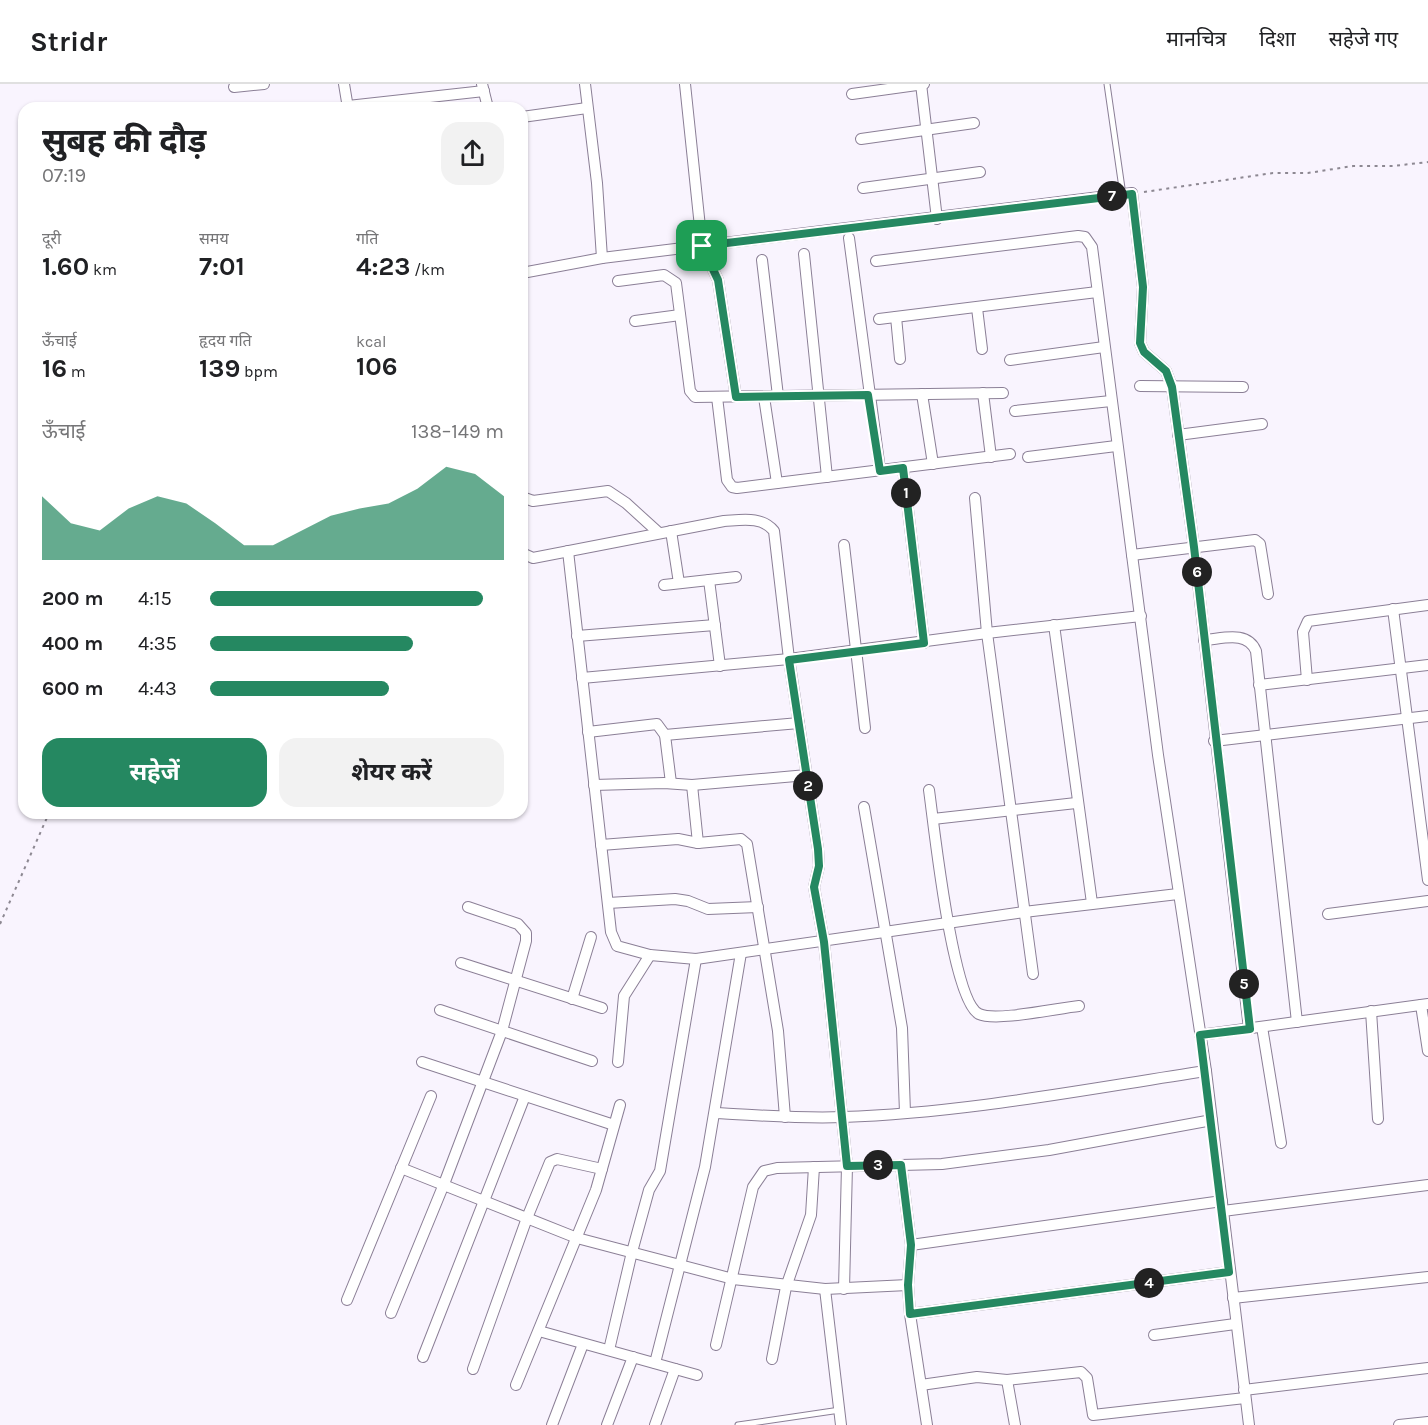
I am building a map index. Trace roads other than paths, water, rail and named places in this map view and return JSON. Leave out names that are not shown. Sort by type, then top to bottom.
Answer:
[{"type":"street","points":[[234,87],[264,84]]},
{"type":"street","points":[[344,84],[347,102]]},
{"type":"street","points":[[585,84],[597,183],[602,258]]},
{"type":"street","points":[[685,84],[702,246],[718,280],[736,397]]},
{"type":"street","points":[[852,94],[922,84],[937,219]]},
{"type":"street","points":[[384,102],[483,88]]},
{"type":"street","points":[[528,116],[587,108]]},
{"type":"street","points":[[861,139],[974,123]]},
{"type":"street","points":[[863,188],[980,172]]},
{"type":"street","points":[[528,272],[602,258],[937,219],[1127,194],[1143,287],[1140,343],[1144,352],[1166,371],[1172,387],[1194,547],[1214,741],[1250,1029]]},
{"type":"street","points":[[876,261],[1078,236],[1085,237],[1092,247],[1116,446],[1142,616],[1158,754],[1206,1071],[1249,1425]]},
{"type":"street","points":[[849,238],[868,395],[880,471]]},
{"type":"street","points":[[804,254],[827,477]]},
{"type":"street","points":[[762,260],[778,396]]},
{"type":"street","points":[[618,281],[669,276],[676,283],[690,391],[695,397],[1003,393]]},
{"type":"street","points":[[879,319],[1097,292]]},
{"type":"street","points":[[977,308],[982,349]]},
{"type":"street","points":[[635,321],[681,315]]},
{"type":"street","points":[[896,317],[900,359]]},
{"type":"street","points":[[1010,360],[1104,347]]},
{"type":"street","points":[[1140,386],[1243,387]]},
{"type":"street","points":[[983,393],[991,457]]},
{"type":"street","points":[[922,394],[933,464]]},
{"type":"street","points":[[764,396],[777,483]]},
{"type":"street","points":[[717,397],[728,484],[737,488],[1010,454]]},
{"type":"street","points":[[1015,411],[1111,401]]},
{"type":"street","points":[[1178,435],[1262,424]]},
{"type":"street","points":[[1028,457],[1116,446]]},
{"type":"street","points":[[903,468],[924,643]]},
{"type":"street","points":[[528,499],[533,501],[608,491],[626,503],[659,533]]},
{"type":"street","points":[[975,498],[987,633],[1009,810],[1033,974]]},
{"type":"street","points":[[528,556],[533,558],[659,533],[740,520],[753,520],[769,525],[777,540],[789,660],[818,849],[819,866],[814,887],[824,942],[844,1117],[847,1166],[844,1289]]},
{"type":"street","points":[[671,531],[679,583]]},
{"type":"street","points":[[1132,555],[1258,541],[1268,594]]},
{"type":"street","points":[[844,545],[864,729]]},
{"type":"street","points":[[568,551],[611,932],[617,946],[650,955],[696,959],[765,951],[1024,912],[1178,894]]},
{"type":"street","points":[[664,585],[736,577]]},
{"type":"street","points":[[709,580],[720,666]]},
{"type":"street","points":[[1307,680],[1303,632],[1305,623],[1311,619],[1428,605]]},
{"type":"street","points":[[1393,609],[1428,880]]},
{"type":"street","points":[[582,678],[789,660],[987,633],[1142,616]]},
{"type":"street","points":[[578,636],[715,625]]},
{"type":"street","points":[[1054,626],[1092,903]]},
{"type":"street","points":[[1204,640],[1248,639],[1256,651],[1297,1022]]},
{"type":"street","points":[[1259,685],[1428,665]]},
{"type":"street","points":[[1214,741],[1428,716]]},
{"type":"street","points":[[665,735],[799,723]]},
{"type":"street","points":[[588,732],[653,724],[660,726],[665,735],[670,783]]},
{"type":"street","points":[[594,785],[670,783],[692,785],[807,775]]},
{"type":"street","points":[[692,785],[698,843]]},
{"type":"street","points":[[928,790],[948,924],[965,995],[977,1014],[995,1017],[1079,1006]]},
{"type":"street","points":[[933,819],[1077,804]]},
{"type":"street","points":[[864,807],[884,933],[903,1028],[905,1113]]},
{"type":"street","points":[[601,845],[678,839],[698,843],[737,839],[745,841],[778,1031],[785,1117]]},
{"type":"street","points":[[608,903],[675,899],[688,901],[708,909],[758,907]]},
{"type":"street","points":[[1328,914],[1428,901]]},
{"type":"street","points":[[391,1313],[483,1081],[501,1031],[526,941],[524,928],[468,908]]},
{"type":"street","points":[[572,999],[591,937]]},
{"type":"street","points":[[655,1363],[681,1265],[716,1113],[741,953]]},
{"type":"street","points":[[618,1062],[624,996],[650,955]]},
{"type":"street","points":[[609,1350],[632,1252],[650,1190],[660,1171],[696,959]]},
{"type":"street","points":[[460,963],[602,1008]]},
{"type":"street","points":[[1200,1035],[1424,1004],[1428,1051]]},
{"type":"street","points":[[440,1010],[592,1061]]},
{"type":"street","points":[[1371,1011],[1378,1119]]},
{"type":"street","points":[[1262,1027],[1281,1143]]},
{"type":"street","points":[[422,1062],[614,1125]]},
{"type":"street","points":[[716,1113],[785,1117],[844,1117],[905,1113],[983,1105],[1206,1071]]},
{"type":"street","points":[[347,1300],[430,1096]]},
{"type":"street","points":[[423,1357],[486,1202],[525,1096]]},
{"type":"street","points":[[516,1385],[577,1238],[602,1169],[620,1105]]},
{"type":"street","points":[[716,1345],[753,1187],[760,1174],[777,1168],[942,1164],[1049,1150],[1212,1120]]},
{"type":"street","points":[[472,1369],[526,1218],[550,1162],[554,1159],[602,1169]]},
{"type":"street","points":[[901,1165],[911,1245],[908,1285],[910,1314],[927,1425]]},
{"type":"street","points":[[772,1359],[786,1287],[811,1215],[814,1167]]},
{"type":"street","points":[[402,1168],[577,1238],[733,1279],[786,1287],[825,1289],[908,1285]]},
{"type":"street","points":[[911,1245],[1223,1206],[1428,1185]]},
{"type":"street","points":[[910,1314],[1229,1272]]},
{"type":"street","points":[[1233,1298],[1428,1277]]},
{"type":"street","points":[[825,1289],[841,1425]]},
{"type":"street","points":[[1154,1335],[1235,1324]]},
{"type":"street","points":[[538,1331],[697,1374]]},
{"type":"street","points":[[552,1425],[584,1344]]},
{"type":"street","points":[[607,1425],[633,1357]]},
{"type":"street","points":[[921,1385],[977,1377],[1007,1380],[1082,1372],[1087,1378],[1094,1420],[1245,1394],[1428,1368]]},
{"type":"street","points":[[655,1425],[675,1369]]},
{"type":"street","points":[[1007,1380],[1015,1425]]},
{"type":"street","points":[[1398,1425],[1428,1422]]},
{"type":"lane","points":[[1107,84],[1127,194]]},
{"type":"lane","points":[[738,1425],[840,1410]]}]
